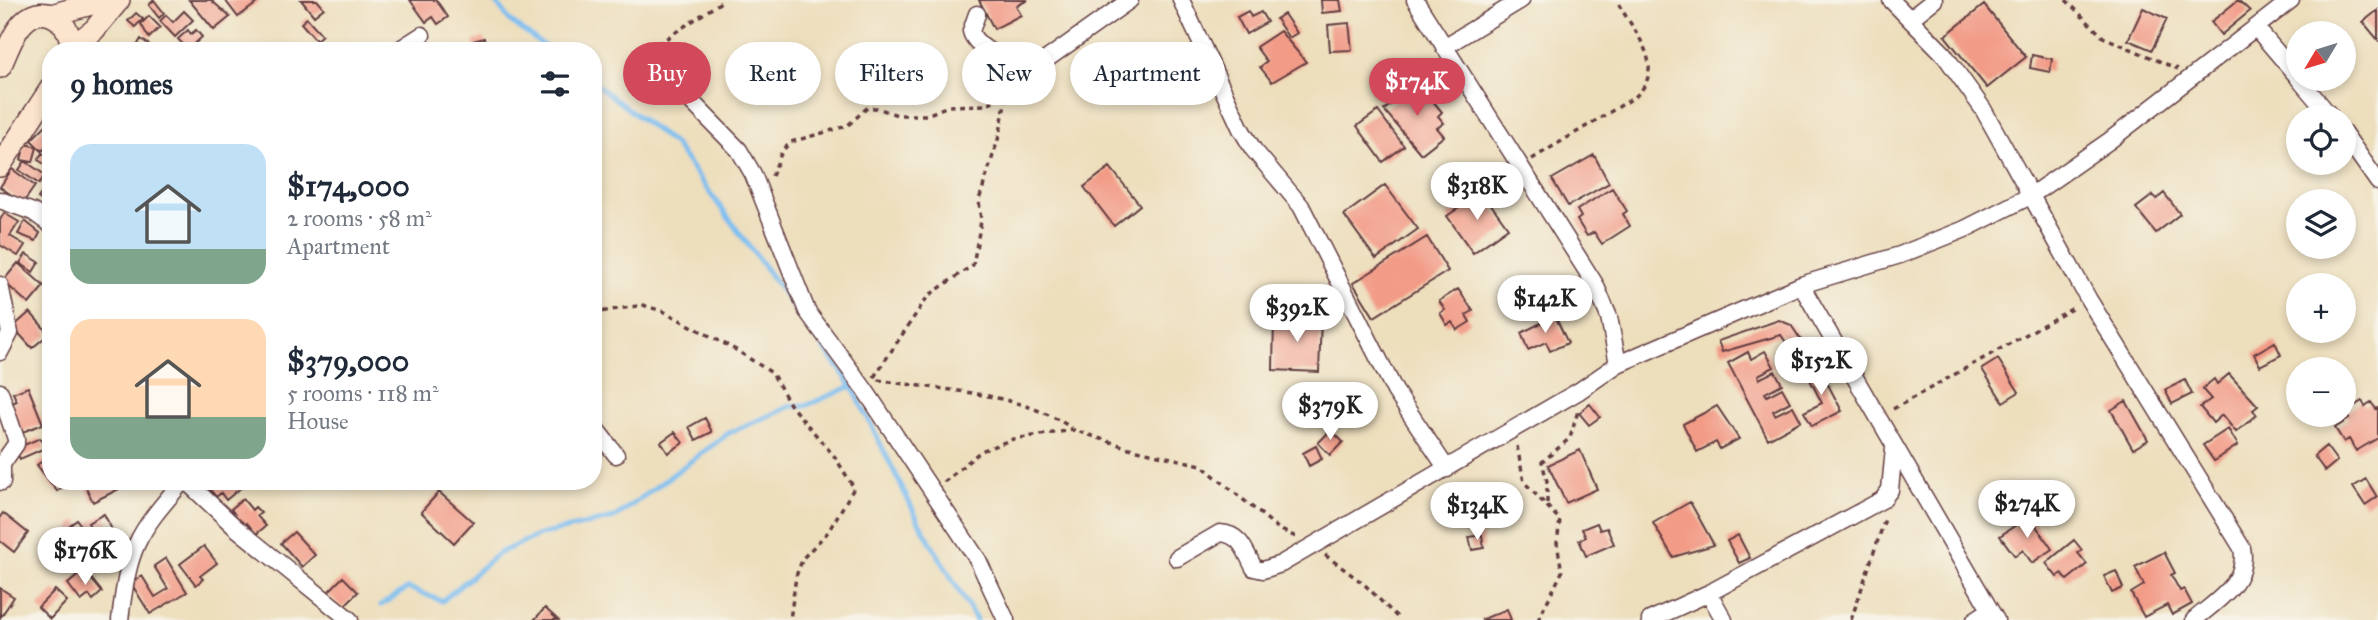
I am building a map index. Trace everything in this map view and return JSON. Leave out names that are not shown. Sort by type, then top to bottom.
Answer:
[{"type":"main road","points":[[0,67],[24,22],[37,15],[51,15],[106,0]]},
{"type":"main road","points":[[79,42],[119,0]]},
{"type":"main road","points":[[51,15],[68,28],[69,42]]},
{"type":"main road","points":[[0,166],[42,103]]},
{"type":"street","points":[[1056,53],[1129,0]]},
{"type":"street","points":[[1181,0],[1241,129],[1253,149],[1301,206],[1395,391],[1447,469]]},
{"type":"street","points":[[1415,0],[1595,284],[1612,327],[1618,364]]},
{"type":"street","points":[[1444,47],[1521,0]]},
{"type":"street","points":[[1891,0],[1943,53],[1983,109],[2089,300],[2242,548],[2244,561],[2238,579],[2229,591],[2194,620]]},
{"type":"street","points":[[1910,19],[1934,0]]},
{"type":"street","points":[[1177,558],[1220,533],[1238,538],[1254,568],[1263,570],[1281,564],[1514,430],[1618,364],[1801,285],[1900,255],[1965,229],[2030,196],[2109,141],[2257,29],[2291,0]]},
{"type":"street","points":[[977,14],[971,31],[977,42]]},
{"type":"street","points":[[2257,29],[2286,64]]},
{"type":"street","points":[[410,42],[422,34]]},
{"type":"street","points":[[2309,91],[2321,105]]},
{"type":"street","points":[[695,105],[739,150],[762,198],[807,311],[978,560],[1006,620]]},
{"type":"street","points":[[2356,150],[2378,181]]},
{"type":"street","points":[[0,200],[33,212],[42,218]]},
{"type":"street","points":[[0,285],[10,333],[0,352]]},
{"type":"street","points":[[1801,285],[1993,615],[1975,620]]},
{"type":"street","points":[[0,392],[16,439],[16,444],[2,464],[2,482]]},
{"type":"street","points":[[602,437],[616,456]]},
{"type":"street","points":[[1650,620],[1709,593],[1882,500],[1890,490],[1894,448]]},
{"type":"street","points":[[120,620],[126,574],[136,542],[146,524],[177,490]]},
{"type":"street","points":[[195,490],[235,527],[350,620]]},
{"type":"street","points":[[1709,593],[1724,620]]},
{"type":"path","points":[[661,42],[724,0]]},
{"type":"path","points":[[1519,166],[1635,97],[1647,87],[1651,77],[1648,54],[1616,0]]},
{"type":"path","points":[[2066,0],[2103,37],[2193,75]]},
{"type":"path","points":[[762,198],[782,151],[791,142],[847,126],[867,108],[877,108],[897,115],[927,115],[948,106],[985,105]]},
{"type":"path","points":[[1005,105],[1000,133],[979,200],[981,221],[973,265],[928,296],[872,379],[994,398],[1047,411],[1074,429],[1129,448],[1201,465],[1279,529],[1313,546],[1364,584],[1400,620]]},
{"type":"path","points":[[1877,419],[1973,362],[2089,300]]},
{"type":"path","points":[[602,312],[643,305],[665,313],[736,350],[772,373],[791,406],[835,457],[854,488],[828,531],[803,558],[796,576],[790,620]]},
{"type":"path","points":[[1547,504],[1547,481],[1542,462],[1550,452],[1570,438],[1577,417],[1579,391]]},
{"type":"path","points":[[932,491],[981,452],[1013,439],[1074,429]]},
{"type":"path","points":[[1514,430],[1524,482],[1560,520],[1557,543],[1562,572],[1538,620]]},
{"type":"path","points":[[1851,620],[1868,565],[1885,525],[1890,490]]},
{"type":"building","points":[[154,0],[164,13],[159,18],[149,5]]},
{"type":"building","points":[[189,0],[211,0],[230,17],[214,30]]},
{"type":"building","points":[[225,0],[261,0],[238,17]]},
{"type":"building","points":[[301,0],[317,0],[324,8],[314,16]]},
{"type":"building","points":[[410,0],[436,0],[448,17],[438,24],[433,17],[426,22]]},
{"type":"building","points":[[979,0],[1028,0],[1016,6],[1021,15],[994,29]]},
{"type":"building","points":[[1321,0],[1340,0],[1342,11],[1322,13]]},
{"type":"building","points":[[2238,0],[2250,11],[2221,35],[2211,22]]},
{"type":"building","points":[[1984,5],[2026,57],[1987,88],[1945,36]]},
{"type":"building","points":[[2143,8],[2167,19],[2152,50],[2128,40]]},
{"type":"building","points":[[2378,10],[2378,40],[2363,22]]},
{"type":"building","points":[[184,11],[193,20],[175,37],[160,21],[166,15],[173,22]]},
{"type":"building","points":[[1248,11],[1251,17],[1261,12],[1267,22],[1246,34],[1237,17]]},
{"type":"building","points":[[136,13],[143,19],[135,27],[128,21]]},
{"type":"building","points":[[1284,14],[1297,33],[1289,38],[1276,19]]},
{"type":"building","points":[[149,16],[160,27],[149,38],[141,24]]},
{"type":"building","points":[[307,18],[322,35],[316,40],[301,23]]},
{"type":"building","points":[[1349,23],[1352,50],[1330,51],[1328,25]]},
{"type":"building","points":[[188,30],[191,34],[196,30],[202,37],[197,42],[181,42],[178,39]]},
{"type":"building","points":[[1280,31],[1306,62],[1272,82],[1260,67],[1267,62],[1256,47]]},
{"type":"building","points":[[2032,55],[2052,59],[2050,72],[2030,68]]},
{"type":"building","points":[[1418,83],[1442,112],[1438,116],[1444,123],[1437,128],[1444,136],[1421,154],[1384,110]]},
{"type":"building","points":[[1378,111],[1404,146],[1383,162],[1357,126]]},
{"type":"building","points":[[42,129],[42,151],[31,140]]},
{"type":"building","points":[[25,144],[37,147],[33,162],[21,160]]},
{"type":"building","points":[[1594,155],[1609,183],[1568,206],[1552,179]]},
{"type":"building","points":[[25,161],[42,173],[42,180],[39,184],[19,170]]},
{"type":"building","points":[[1110,167],[1140,205],[1114,226],[1084,187]]},
{"type":"building","points":[[12,169],[35,186],[23,203],[0,187]]},
{"type":"building","points":[[1385,185],[1418,229],[1376,259],[1344,215]]},
{"type":"building","points":[[1612,188],[1627,211],[1623,214],[1630,226],[1602,244],[1594,232],[1587,236],[1577,220],[1581,217],[1577,210]]},
{"type":"building","points":[[1482,192],[1508,228],[1473,253],[1447,216]]},
{"type":"building","points":[[2164,193],[2180,214],[2156,233],[2136,208],[2153,195],[2157,199]]},
{"type":"building","points":[[4,213],[19,222],[10,236],[25,245],[18,256],[0,245],[0,220]]},
{"type":"building","points":[[25,221],[40,233],[36,241],[18,234]]},
{"type":"building","points":[[1427,237],[1448,271],[1374,317],[1353,283]]},
{"type":"building","points":[[26,254],[39,262],[33,272],[20,263]]},
{"type":"building","points":[[18,263],[42,284],[42,288],[29,304],[3,281]]},
{"type":"building","points":[[1458,289],[1473,311],[1466,315],[1470,322],[1457,330],[1452,322],[1447,325],[1440,313],[1445,310],[1439,301]]},
{"type":"building","points":[[30,312],[42,326],[42,340],[32,348],[13,327]]},
{"type":"building","points":[[1555,316],[1568,343],[1550,351],[1546,342],[1528,350],[1521,333]]},
{"type":"building","points":[[1274,317],[1321,319],[1319,372],[1273,370]]},
{"type":"building","points":[[1779,320],[1791,325],[1809,352],[1798,360],[1781,335],[1722,352],[1718,341]]},
{"type":"building","points":[[2275,342],[2281,355],[2260,366],[2254,354]]},
{"type":"building","points":[[1765,351],[1774,367],[1758,375],[1759,379],[1775,371],[1782,384],[1765,393],[1767,396],[1782,388],[1790,402],[1773,411],[1775,415],[1793,406],[1801,421],[1768,439],[1728,363],[1748,352],[1751,359]]},
{"type":"building","points":[[1998,359],[2019,392],[2003,402],[1982,369]]},
{"type":"building","points":[[1816,362],[1842,411],[1812,426],[1804,412],[1822,403],[1804,368]]},
{"type":"building","points":[[2229,374],[2258,406],[2253,410],[2257,415],[2236,432],[2222,415],[2213,423],[2200,407],[2211,399],[2202,389],[2214,379],[2217,384]]},
{"type":"building","points":[[2185,380],[2192,394],[2172,404],[2165,390]]},
{"type":"building","points":[[28,387],[42,424],[20,433],[8,405],[17,401],[13,393]]},
{"type":"building","points":[[2126,401],[2148,440],[2133,449],[2111,410]]},
{"type":"building","points":[[2362,401],[2365,406],[2371,402],[2378,408],[2378,438],[2356,451],[2349,439],[2344,442],[2335,428],[2356,427],[2356,405]]},
{"type":"building","points":[[1590,404],[1600,417],[1589,425],[1579,413]]},
{"type":"building","points":[[1717,406],[1739,439],[1720,449],[1716,442],[1697,452],[1683,424]]},
{"type":"building","points":[[705,418],[712,432],[696,440],[689,427]]},
{"type":"building","points":[[2228,429],[2238,445],[2214,461],[2203,445]]},
{"type":"building","points":[[1331,430],[1343,442],[1330,455],[1318,443]]},
{"type":"building","points":[[675,432],[683,443],[668,453],[661,442]]},
{"type":"building","points":[[40,438],[42,442],[42,449],[20,459],[15,449]]},
{"type":"building","points":[[1316,446],[1322,459],[1309,466],[1303,453]]},
{"type":"building","points":[[2326,446],[2337,461],[2325,471],[2314,456]]},
{"type":"building","points":[[1580,450],[1597,489],[1566,503],[1548,465]]},
{"type":"building","points":[[2366,479],[2377,497],[2365,505],[2353,487]]},
{"type":"building","points":[[87,490],[117,490],[93,502]]},
{"type":"building","points":[[210,490],[238,490],[226,500],[221,493],[216,497]]},
{"type":"building","points":[[439,492],[473,522],[454,543],[421,512]]},
{"type":"building","points":[[243,499],[252,510],[255,507],[261,513],[257,516],[266,526],[256,534],[247,523],[243,526],[231,509]]},
{"type":"building","points":[[1690,502],[1714,545],[1673,557],[1653,523]]},
{"type":"building","points":[[3,513],[28,533],[14,552],[0,541],[0,517]]},
{"type":"building","points":[[104,514],[129,563],[113,571],[88,523]]},
{"type":"building","points":[[2029,516],[2052,549],[2032,563],[2023,550],[2015,556],[2000,536]]},
{"type":"building","points":[[77,520],[87,534],[67,548],[59,537],[72,528],[70,525]]},
{"type":"building","points":[[1597,523],[1600,530],[1607,528],[1614,544],[1586,556],[1579,540],[1586,537],[1582,529]]},
{"type":"building","points":[[294,532],[315,555],[302,567],[281,543]]},
{"type":"building","points":[[1482,535],[1484,548],[1472,550],[1469,537]]},
{"type":"building","points":[[1738,535],[1750,558],[1739,563],[1727,541]]},
{"type":"building","points":[[2074,540],[2082,550],[2078,553],[2087,564],[2067,580],[2062,573],[2057,577],[2046,563]]},
{"type":"building","points":[[204,546],[217,563],[200,576],[203,579],[196,585],[180,564]]},
{"type":"building","points":[[2164,552],[2175,573],[2171,575],[2180,591],[2184,589],[2192,604],[2172,615],[2167,605],[2144,617],[2131,593],[2144,585],[2135,567]]},
{"type":"building","points":[[166,558],[187,592],[150,614],[131,583],[142,576],[155,597],[168,589],[154,566]]},
{"type":"building","points":[[84,570],[102,592],[93,600],[89,595],[81,601],[68,584]]},
{"type":"building","points":[[2116,571],[2123,588],[2112,593],[2104,576]]},
{"type":"building","points":[[343,577],[358,592],[342,608],[327,593]]},
{"type":"building","points":[[0,588],[14,597],[0,618]]},
{"type":"building","points":[[55,590],[67,601],[50,619],[38,607]]},
{"type":"building","points":[[545,608],[558,620],[534,620]]},
{"type":"building","points":[[1507,609],[1511,620],[1481,620]]},
{"type":"waterway","points":[[494,0],[511,22],[539,42]]},
{"type":"waterway","points":[[602,89],[674,144],[852,386],[919,522],[976,620]]},
{"type":"waterway","points":[[381,605],[408,588],[442,601],[499,553],[539,535],[614,518],[729,433],[791,406],[805,406],[852,386]]}]
